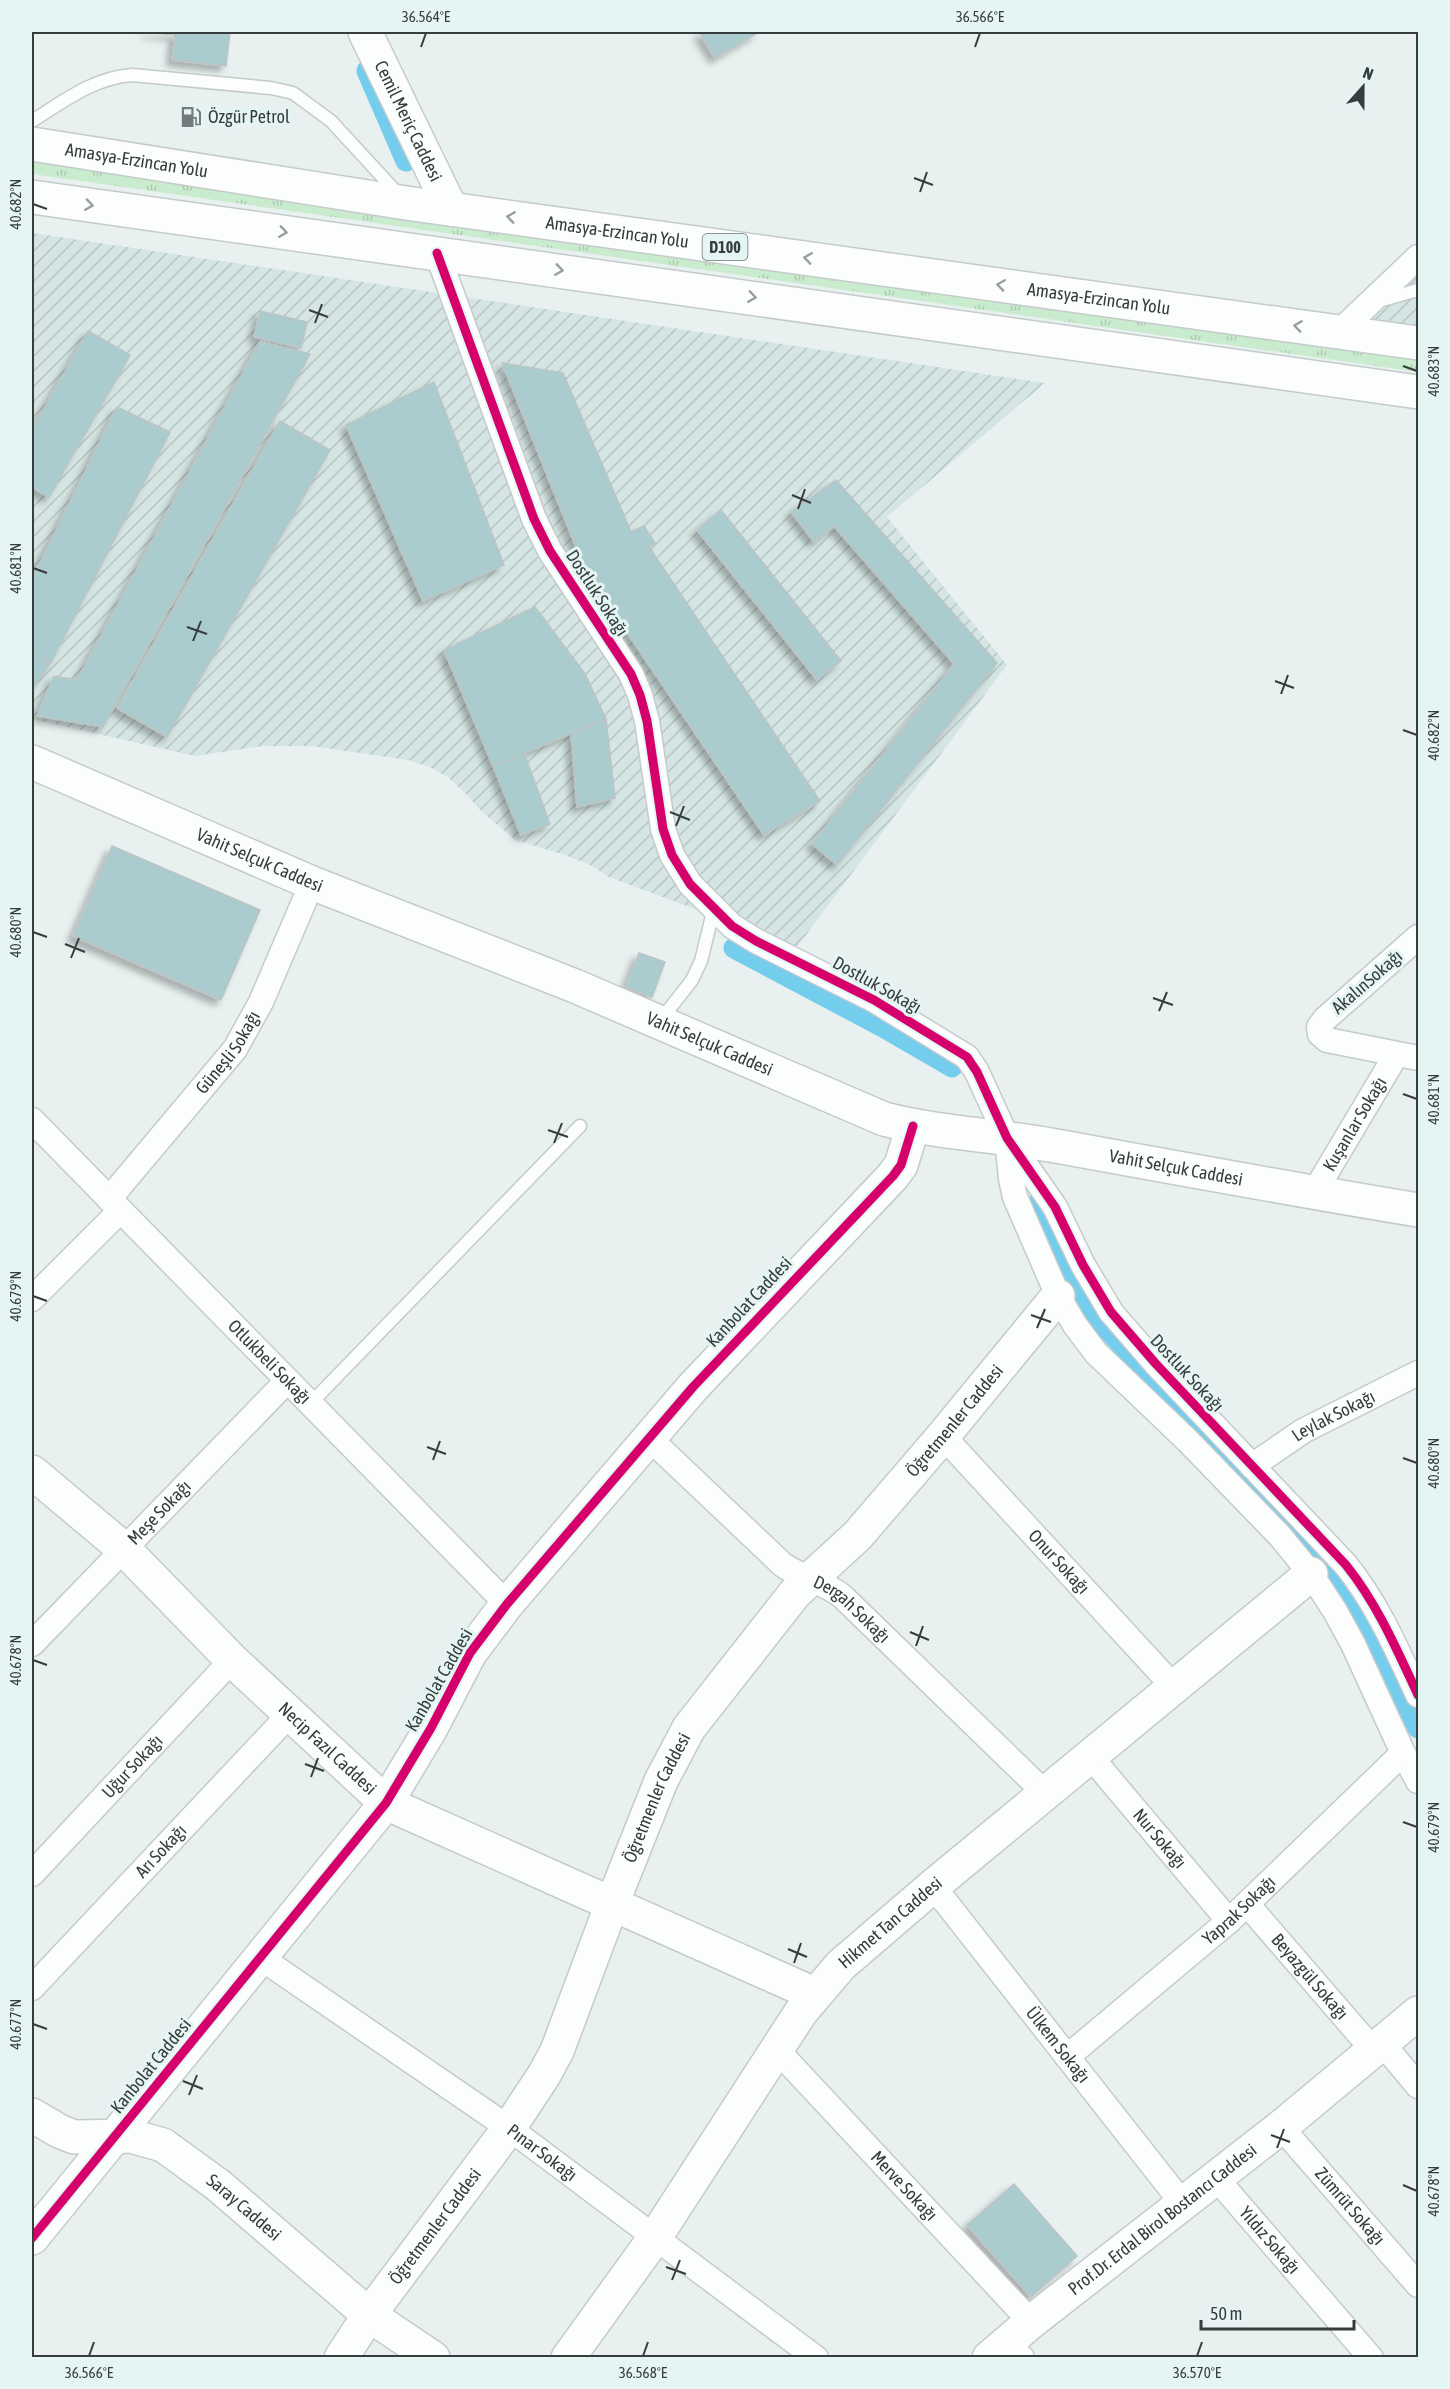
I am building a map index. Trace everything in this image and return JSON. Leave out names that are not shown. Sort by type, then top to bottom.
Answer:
[{"type":"main road","name":"Cemil Meriç Caddesi","points":[[365,32],[451,209]]},
{"type":"main road","name":"Amasya-Erzincan Yolu","points":[[32,144],[406,203],[1419,343]]},
{"type":"main road","points":[[32,197],[1419,392]]},
{"type":"main road","name":"Vahit Selçuk Caddesi","points":[[32,762],[312,883],[575,986],[884,1119],[913,1126],[1008,1138],[1419,1210]]},
{"type":"main road","name":"Kanbolat Caddesi","points":[[32,2238],[386,1803],[431,1728],[470,1653],[507,1604],[737,1338],[893,1176],[901,1165],[913,1126]]},
{"type":"main road","name":"Öğretmenler Caddesi","points":[[340,2358],[369,2315],[509,2128],[557,2051],[661,1781],[689,1728],[795,1593],[858,1535],[944,1436],[1058,1296]]},
{"type":"main road","name":"Necip Fazıl Caddesi","points":[[32,1472],[125,1550],[232,1660],[386,1803],[814,1994]]},
{"type":"main road","name":"Hikmet Tan Caddesi","points":[[567,2358],[656,2236],[814,1994],[841,1965],[933,1886],[1311,1574]]},
{"type":"main road","name":"Prof.Dr. Erdal Birol Bostancı Caddesi","points":[[1012,2345],[1419,2013]]},
{"type":"main road","name":"Saray Caddesi","points":[[32,2115],[59,2131],[75,2137],[116,2136],[147,2139],[183,2157],[369,2315],[433,2358]]},
{"type":"street","name":"Dostluk Sokağı","points":[[437,253],[534,519],[550,551],[631,674],[640,695],[647,721],[663,829],[672,855],[690,884],[732,926],[756,941],[874,1000],[967,1057],[977,1072],[1008,1138],[1054,1207],[1083,1265],[1111,1312],[1126,1332],[1331,1547],[1360,1582],[1415,1679]]},
{"type":"street","points":[[1339,332],[1419,256]]},
{"type":"street","name":"Güneşli Sokağı","points":[[32,1299],[114,1205],[239,1042],[261,1002],[312,883]]},
{"type":"street","name":"AkalınSokağı","points":[[1407,1056],[1327,1040],[1320,1034],[1318,1027],[1419,937]]},
{"type":"street","name":"Kuşanlar Sokağı","points":[[1314,1193],[1407,1056]]},
{"type":"street","name":"Otlukbeli Sokağı","points":[[32,1120],[507,1604]]},
{"type":"street","name":"Dostluk Sokağı","points":[[1008,1138],[1011,1179],[1015,1197],[1058,1296],[1075,1325],[1096,1353],[1280,1536],[1311,1574],[1353,1644],[1403,1753],[1419,1781]]},
{"type":"street","name":"Leylak Sokağı","points":[[1252,1466],[1303,1431],[1419,1372]]},
{"type":"street","name":"Meşe Sokağı","points":[[32,1644],[287,1381]]},
{"type":"street","name":"Onur Sokağı","points":[[944,1436],[1174,1687]]},
{"type":"street","name":"Dergah Sokağı","points":[[649,1438],[766,1550],[796,1574],[824,1584],[843,1597],[1045,1793]]},
{"type":"street","name":"Uğur Sokağı","points":[[32,1874],[232,1660]]},
{"type":"street","name":"Arı Sokağı","points":[[32,1988],[290,1714]]},
{"type":"street","name":"Yaprak Sokağı","points":[[1067,2057],[1229,1921],[1403,1753]]},
{"type":"street","name":"Nur Sokağı","points":[[1090,1756],[1229,1921]]},
{"type":"street","name":"Ülkem Sokağı","points":[[933,1886],[1183,2204]]},
{"type":"street","name":"Beyazgül Sokağı","points":[[1247,1904],[1378,2047],[1419,2086]]},
{"type":"street","name":"Pınar Sokağı","points":[[261,1958],[509,2128],[816,2358]]},
{"type":"street","name":"Merve Sokağı","points":[[777,2050],[1012,2345]]},
{"type":"street","name":"Zümrüt Sokağı","points":[[1281,2127],[1419,2285]]},
{"type":"street","name":"Yıldız Sokağı","points":[[1216,2178],[1371,2358]]},
{"type":"lane","points":[[32,121],[92,84],[112,77],[132,75],[271,88],[293,93],[331,121],[406,203]]},
{"type":"lane","points":[[1368,304],[1419,290]]},
{"type":"lane","points":[[659,1022],[692,980],[701,961],[714,908]]},
{"type":"lane","points":[[310,1404],[580,1126]]},
{"type":"shaded area","points":[[32,233],[1045,383],[887,517],[1007,665],[797,947],[609,877],[590,865],[565,855],[515,840],[481,811],[449,778],[430,767],[408,760],[311,746],[262,746],[195,756],[32,719]]},
{"type":"shaded area","points":[[1418,270],[1418,331],[1357,323]]},
{"type":"green space","points":[[32,162],[1418,359],[1418,372],[32,174]]},
{"type":"building","points":[[145,32],[230,32],[226,66],[172,60],[175,35]]},
{"type":"building","points":[[699,32],[759,32],[715,58]]},
{"type":"building","points":[[260,311],[307,322],[301,348],[254,337]]},
{"type":"building","points":[[88,331],[130,355],[49,497],[32,488],[32,430]]},
{"type":"building","points":[[260,341],[310,354],[103,727],[37,716],[54,676],[77,680]]},
{"type":"building","points":[[502,363],[563,373],[631,532],[644,526],[655,543],[649,547],[820,801],[764,835],[586,572]]},
{"type":"building","points":[[434,382],[504,565],[423,601],[346,425]]},
{"type":"building","points":[[117,407],[170,432],[50,664],[32,650],[32,579]]},
{"type":"building","points":[[280,421],[330,450],[167,737],[117,708]]},
{"type":"building","points":[[836,480],[997,663],[837,865],[812,844],[954,664],[834,526],[814,542],[791,512]]},
{"type":"building","points":[[721,510],[841,661],[817,680],[697,530]]},
{"type":"building","points":[[535,607],[585,674],[606,719],[493,766],[444,650]]},
{"type":"building","points":[[32,650],[50,664],[32,689]]},
{"type":"building","points":[[606,719],[615,798],[577,807],[571,733]]},
{"type":"building","points":[[524,753],[550,824],[521,835],[493,766]]},
{"type":"building","points":[[112,846],[260,910],[221,1000],[73,936]]},
{"type":"building","points":[[639,953],[665,962],[652,997],[626,987]]},
{"type":"building","points":[[1014,2184],[1077,2256],[1031,2297],[967,2225]]},
{"type":"waterway","points":[[367,71],[406,161]]},
{"type":"waterway","points":[[734,948],[883,1027],[952,1067]]},
{"type":"waterway","points":[[1036,1204],[1095,1316],[1343,1580],[1373,1631],[1418,1728]]},
{"type":"cycle path","points":[[437,253],[534,519],[550,551],[631,674],[640,695],[647,721],[663,829],[672,855],[690,884],[732,926],[756,941],[874,1000],[967,1057],[977,1072],[1007,1138],[1055,1207],[1083,1265],[1111,1312],[1156,1364],[1346,1565],[1377,1612],[1418,1695]]},
{"type":"cycle path","points":[[32,2238],[386,1803],[431,1728],[470,1653],[507,1604],[693,1387],[893,1176],[901,1165],[913,1126]]},
{"type":"place","name":"Özgür Petrol","points":[[191,117]]}]
